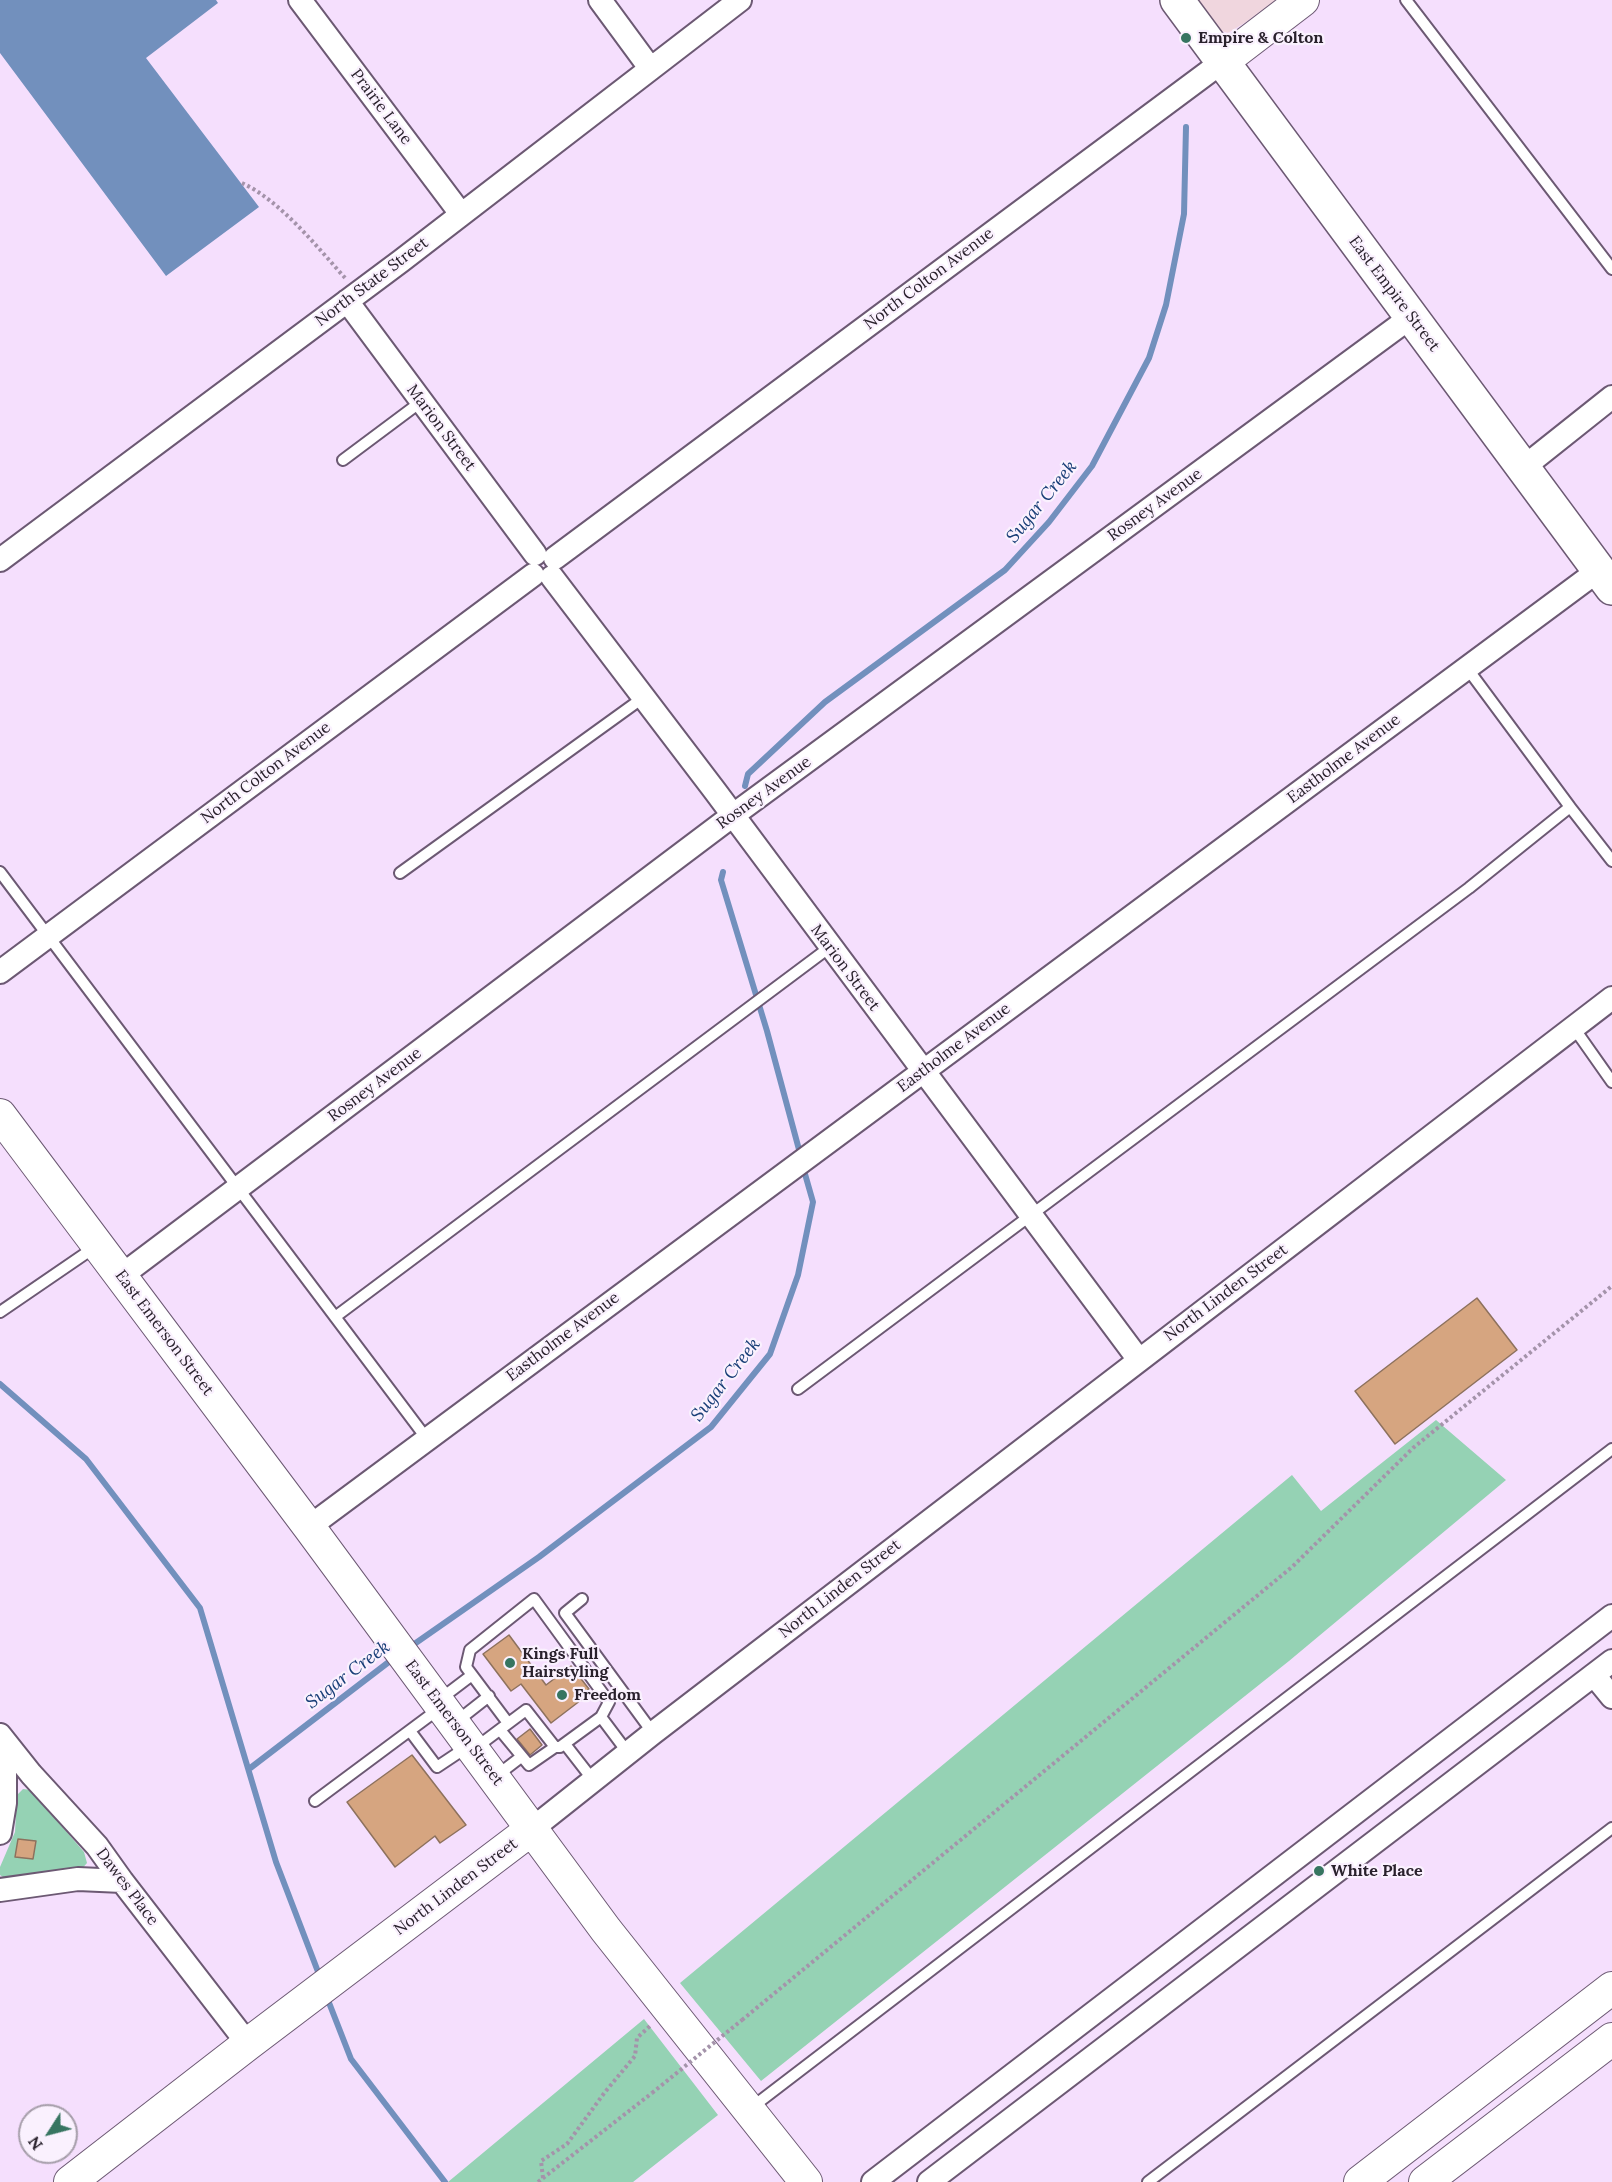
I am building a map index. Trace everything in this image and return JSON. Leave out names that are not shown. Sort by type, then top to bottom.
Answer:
[{"type":"main road","name":"East Empire Street","points":[[1178,0],[1605,579]]},
{"type":"main road","name":"North Colton Avenue","points":[[1222,62],[1303,0]]},
{"type":"main road","name":"East Emerson Street","points":[[0,1115],[309,1527],[606,1930],[806,2182]]},
{"type":"main road","name":"North Linden Street","points":[[70,2182],[532,1829]]},
{"type":"main road","points":[[1360,2182],[1612,1988]]},
{"type":"main road","points":[[1425,2182],[1612,2039]]},
{"type":"main road","points":[[1522,2057],[1546,2089]]},
{"type":"street","name":"Prairie Lane","points":[[300,0],[461,214]]},
{"type":"street","points":[[600,0],[650,68]]},
{"type":"street","name":"North State Street","points":[[0,560],[353,297],[740,0]]},
{"type":"street","name":"North Colton Avenue","points":[[0,972],[1222,62]]},
{"type":"street","name":"Marion Street","points":[[353,297],[422,401],[544,566],[1139,1360]]},
{"type":"street","name":"Rosney Avenue","points":[[121,1276],[732,816],[1411,317]]},
{"type":"street","points":[[1524,467],[1612,397]]},
{"type":"street","name":"Eastholme Avenue","points":[[309,1527],[1467,668],[1605,579]]},
{"type":"street","name":"North Linden Street","points":[[532,1829],[653,1733],[1612,998]]},
{"type":"street","points":[[873,2182],[1612,1616]]},
{"type":"street","points":[[1574,1645],[1586,1644],[1596,1650],[1600,1666],[1594,1675]]},
{"type":"street","points":[[929,2182],[1612,1661]]},
{"type":"street","points":[[1594,1675],[1612,1697]]},
{"type":"street","points":[[0,1833],[5,1803],[2,1739]]},
{"type":"street","name":"Dawes Place","points":[[2,1739],[97,1846],[248,2044]]},
{"type":"street","points":[[0,1890],[78,1879],[122,1881]]},
{"type":"street","points":[[1233,1907],[1253,1934]]},
{"type":"street","points":[[1160,1963],[1180,1990]]},
{"type":"lane","points":[[1406,0],[1612,270]]},
{"type":"lane","points":[[343,460],[422,401]]},
{"type":"lane","points":[[1467,668],[1612,860]]},
{"type":"lane","points":[[400,873],[644,697]]},
{"type":"lane","points":[[798,1389],[1469,888],[1570,807]]},
{"type":"lane","points":[[0,872],[427,1438]]},
{"type":"lane","points":[[335,1317],[830,948]]},
{"type":"lane","points":[[1574,1028],[1612,1082]]},
{"type":"lane","points":[[1,1312],[98,1245]]},
{"type":"lane","points":[[749,2110],[1612,1449]]},
{"type":"lane","points":[[534,1599],[609,1702],[601,1717],[529,1765],[521,1757],[489,1696],[466,1667],[471,1650],[534,1599]]},
{"type":"lane","points":[[582,1599],[565,1614],[653,1733]]},
{"type":"lane","points":[[410,1731],[437,1767],[450,1718],[472,1675]]},
{"type":"lane","points":[[315,1801],[410,1731],[450,1718],[489,1696]]},
{"type":"lane","points":[[450,1718],[504,1726],[526,1710],[593,1780]]},
{"type":"lane","points":[[601,1717],[628,1753]]},
{"type":"lane","points":[[494,1778],[521,1757]]},
{"type":"lane","points":[[1148,2182],[1612,1828]]},
{"type":"path","points":[[242,183],[256,190],[277,206],[353,297]]},
{"type":"path","points":[[538,2182],[742,2020],[1292,1567],[1413,1448],[1612,1286]]},
{"type":"path","points":[[543,2178],[541,2161],[567,2144],[635,2056],[637,2038],[667,2008]]},
{"type":"shaded area","points":[[1195,0],[1276,0],[1228,33],[1216,29]]},
{"type":"green space","points":[[1436,1420],[1506,1480],[1289,1661],[761,2081],[680,1983],[1292,1475],[1321,1511]]},
{"type":"green space","points":[[23,1789],[31,1790],[84,1852],[87,1863],[80,1871],[41,1873],[6,1879],[0,1875],[0,1867],[15,1832],[17,1795]]},
{"type":"green space","points":[[644,2019],[718,2115],[633,2182],[448,2182]]},
{"type":"water","points":[[0,0],[216,0],[218,3],[146,58],[259,207],[166,276],[0,53]]},
{"type":"building","points":[[1477,1298],[1517,1350],[1395,1444],[1355,1391]]},
{"type":"building","points":[[509,1635],[546,1685],[571,1666],[589,1689],[582,1694],[585,1697],[551,1723],[521,1684],[511,1691],[483,1654]]},
{"type":"building","points":[[530,1729],[542,1745],[530,1755],[517,1739]]},
{"type":"building","points":[[412,1755],[466,1825],[440,1843],[435,1836],[395,1867],[347,1802]]},
{"type":"building","points":[[18,1839],[36,1841],[33,1859],[15,1857]]},
{"type":"waterway","name":"Sugar Creek","points":[[745,786],[748,774],[825,702],[1005,570],[1049,522],[1092,466],[1149,358],[1166,305],[1184,214],[1186,127]]},
{"type":"waterway","name":"Sugar Creek","points":[[723,872],[721,880],[767,1031],[801,1157]]},
{"type":"waterway","name":"Sugar Creek","points":[[410,1647],[539,1557],[711,1427],[770,1354],[798,1275],[813,1202],[803,1167]]},
{"type":"waterway","name":"Sugar Creek","points":[[0,1384],[86,1459],[200,1608],[276,1862],[320,1977]]},
{"type":"waterway","name":"Sugar Creek","points":[[249,1769],[394,1658]]},
{"type":"waterway","name":"Sugar Creek","points":[[326,1995],[351,2059],[445,2182]]},
{"type":"place","name":"Empire & Colton","points":[[1186,38]]},
{"type":"place","name":"Kings Full Hairstyling","points":[[510,1663]]},
{"type":"place","name":"Freedom","points":[[562,1695]]},
{"type":"place","name":"White Place","points":[[1319,1871]]}]
